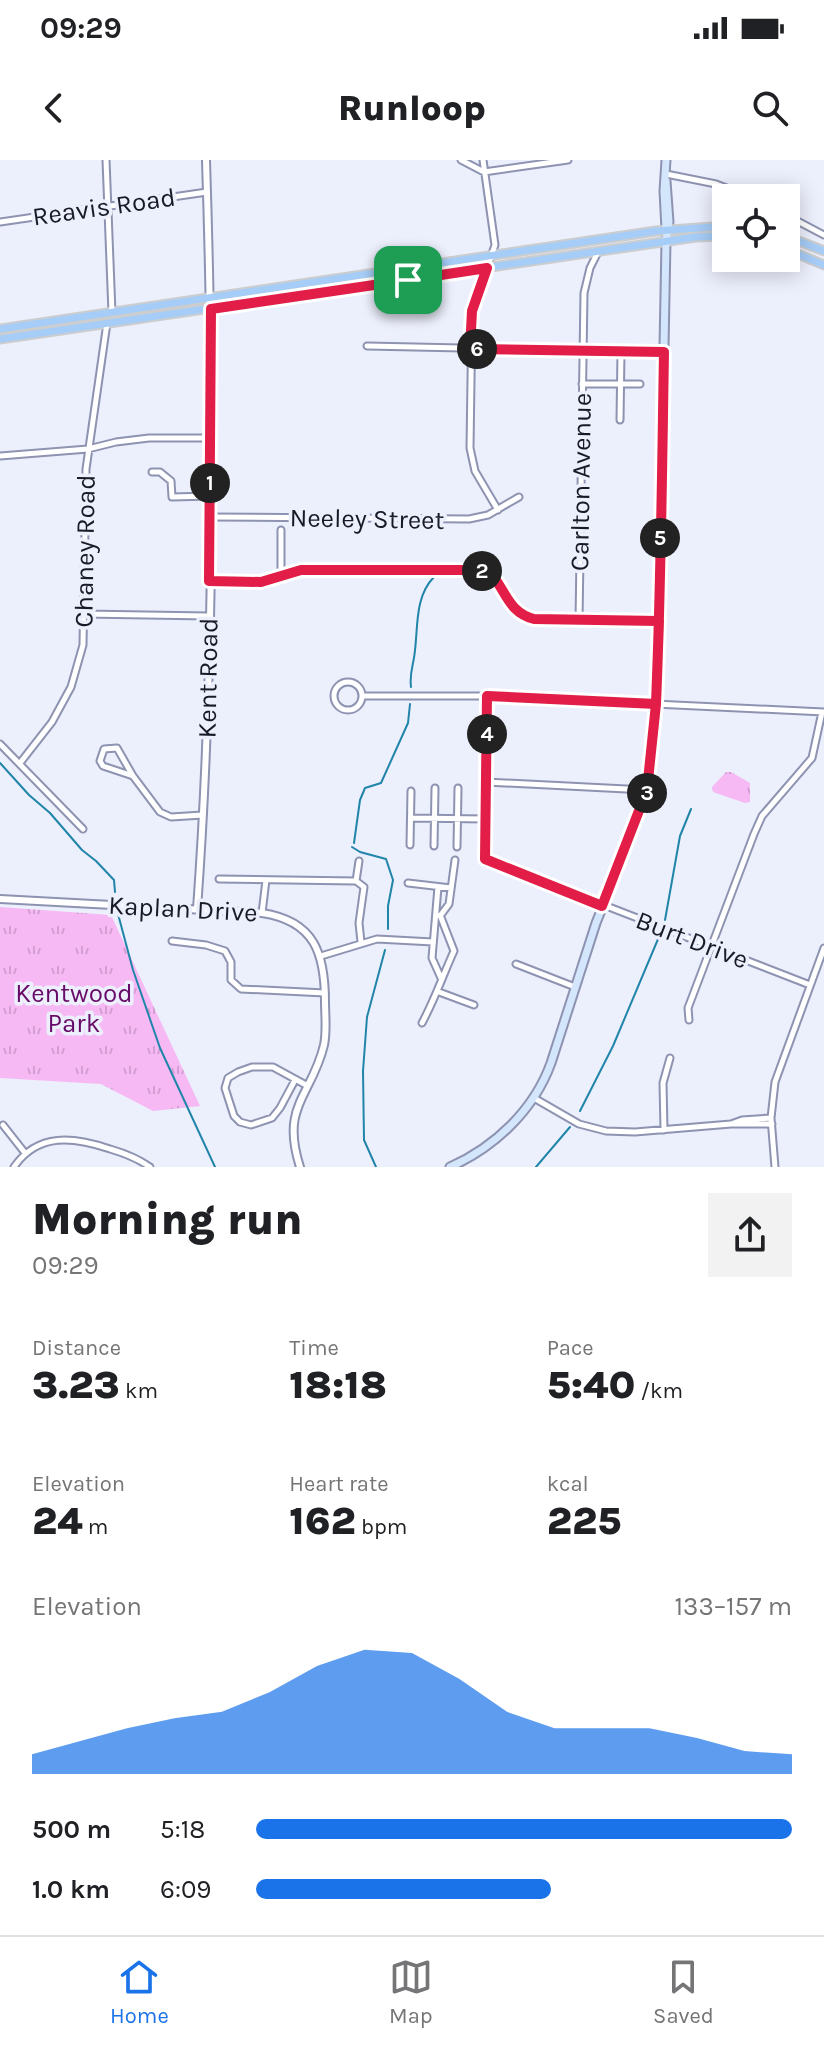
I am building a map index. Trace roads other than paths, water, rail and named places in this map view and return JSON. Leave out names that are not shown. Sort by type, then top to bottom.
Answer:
[{"type":"main road","points":[[450,1167],[489,1143],[520,1116],[534,1098],[551,1063],[602,906],[647,790],[656,704],[659,621],[666,229],[669,222],[666,160]]},
{"type":"main road","points":[[0,339],[492,256],[666,229],[712,227]]},
{"type":"main road","points":[[0,329],[487,268],[712,236]]},
{"type":"main road","points":[[800,242],[824,251]]},
{"type":"main road","points":[[800,255],[824,265]]},
{"type":"street","points":[[106,160],[112,313]]},
{"type":"street","name":"Kent Road","points":[[197,909],[208,734],[211,303],[206,160]]},
{"type":"street","points":[[461,160],[485,172],[568,160]]},
{"type":"street","points":[[483,160],[495,243],[472,311],[472,460],[475,471],[498,510]]},
{"type":"street","points":[[666,178],[716,184]]},
{"type":"street","name":"Reavis Road","points":[[0,222],[207,192]]},
{"type":"street","points":[[800,222],[824,235]]},
{"type":"street","name":"Carlton Avenue","points":[[579,621],[584,293],[590,268],[599,251]]},
{"type":"street","name":"Chaney Road","points":[[20,763],[52,722],[71,687],[83,645],[84,504],[88,449],[107,323]]},
{"type":"street","points":[[367,346],[664,352]]},
{"type":"street","points":[[620,420],[621,352]]},
{"type":"street","points":[[582,384],[640,384]]},
{"type":"street","points":[[0,456],[88,449],[149,438],[210,438]]},
{"type":"street","points":[[152,472],[160,472],[171,481],[172,497],[210,496]]},
{"type":"street","name":"Neeley Street","points":[[210,517],[465,520],[484,517],[519,497]]},
{"type":"street","points":[[281,530],[281,575]]},
{"type":"street","points":[[209,581],[261,582],[301,570],[474,570],[493,576],[512,608],[522,616],[579,621],[659,621]]},
{"type":"street","points":[[84,614],[208,616]]},
{"type":"street","points":[[348,681],[359,687],[362,696],[359,705],[349,710],[336,704],[333,694],[338,685],[348,681]]},
{"type":"street","points":[[362,696],[487,696],[823,712],[812,758],[762,816],[688,1008],[689,1020]]},
{"type":"street","points":[[411,818],[485,819],[487,696]]},
{"type":"street","points":[[0,744],[83,829]]},
{"type":"street","points":[[133,776],[103,766],[100,761],[104,749],[117,748],[160,812],[183,818],[204,815]]},
{"type":"street","points":[[486,782],[647,790]]},
{"type":"street","points":[[434,846],[435,788]]},
{"type":"street","points":[[457,847],[458,788]]},
{"type":"street","points":[[410,845],[411,791]]},
{"type":"street","name":"Burt Drive","points":[[485,819],[485,859],[810,985]]},
{"type":"street","points":[[437,917],[449,904],[455,860]]},
{"type":"street","points":[[356,881],[359,861]]},
{"type":"street","points":[[219,879],[356,881],[364,887],[359,923],[361,942]]},
{"type":"street","points":[[262,913],[266,880]]},
{"type":"street","points":[[408,883],[451,888]]},
{"type":"street","points":[[438,887],[432,958],[441,979]]},
{"type":"street","name":"Kaplan Drive","points":[[0,899],[262,913],[283,917],[297,924],[310,937],[321,956]]},
{"type":"street","points":[[422,1023],[439,992],[441,979],[454,951],[437,917]]},
{"type":"street","points":[[300,1167],[293,1130],[297,1108],[324,1043],[325,993],[321,956],[361,942],[393,939],[433,942]]},
{"type":"street","points":[[172,941],[225,951],[231,962],[231,980],[241,989],[325,993]]},
{"type":"street","points":[[775,1167],[771,1121],[775,1082],[824,948]]},
{"type":"street","points":[[516,964],[575,987]]},
{"type":"street","points":[[439,992],[474,1005]]},
{"type":"street","points":[[664,1130],[663,1083],[670,1058]]},
{"type":"street","points":[[295,1080],[272,1118],[251,1125],[240,1122],[234,1116],[225,1088],[226,1081],[234,1074],[252,1067],[273,1067],[306,1085]]},
{"type":"street","points":[[534,1098],[573,1122],[595,1129],[622,1132],[731,1124],[742,1120],[771,1121]]},
{"type":"street","points":[[3,1125],[25,1153]]},
{"type":"street","points":[[14,1167],[25,1153],[43,1143],[62,1138],[128,1154],[150,1167]]},
{"type":"waterway","points":[[411,687],[418,612],[423,593],[434,577],[457,575]]},
{"type":"waterway","points":[[354,843],[360,800],[365,788],[381,783],[408,723],[410,704]]},
{"type":"waterway","points":[[0,763],[114,880],[115,892]]},
{"type":"waterway","points":[[665,920],[680,836],[691,809]]},
{"type":"waterway","points":[[352,847],[386,859],[393,880],[388,929]]},
{"type":"waterway","points":[[118,914],[133,970],[160,1048],[215,1167]]},
{"type":"waterway","points":[[580,1111],[613,1046],[661,932]]},
{"type":"waterway","points":[[376,1167],[364,1140],[363,1071],[367,1017],[385,950]]},
{"type":"waterway","points":[[536,1167],[570,1127]]},
{"type":"park label","name":"Kentwood Park","points":[[74,1008]]}]
